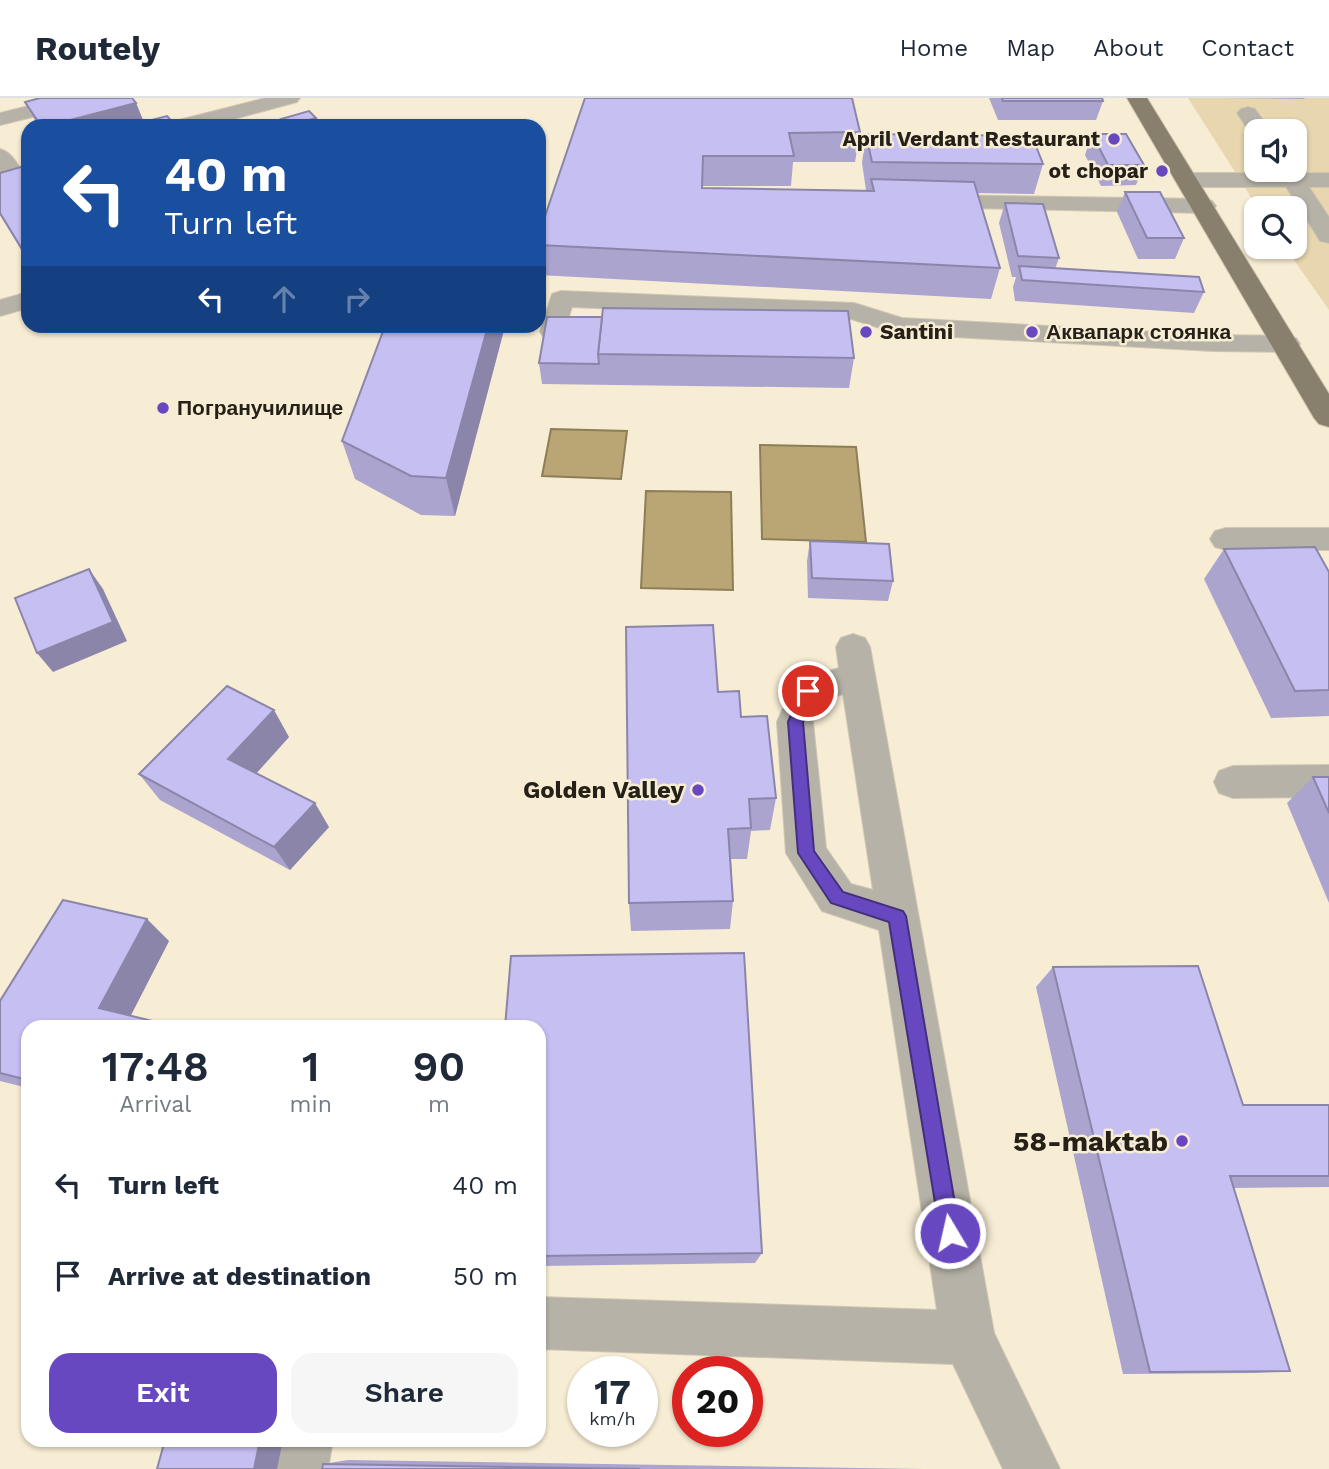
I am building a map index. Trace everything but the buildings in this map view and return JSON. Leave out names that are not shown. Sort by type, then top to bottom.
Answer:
[{"type":"main road","points":[[1138,98],[1327,411]]},
{"type":"street","points":[[0,119],[88,98]]},
{"type":"street","points":[[210,119],[290,98]]},
{"type":"street","points":[[1248,113],[1252,119]]},
{"type":"street","points":[[1189,180],[1244,177]]},
{"type":"street","points":[[1307,177],[1329,180]]},
{"type":"street","points":[[1294,182],[1329,236]]},
{"type":"street","points":[[905,202],[1204,206]]},
{"type":"street","points":[[553,332],[550,299],[854,311],[899,326],[1213,343],[1286,344]]},
{"type":"street","points":[[1226,540],[1329,539]]},
{"type":"street","points":[[897,916],[837,898],[806,853],[795,722],[808,691],[855,662],[968,1338],[1032,1469]]},
{"type":"street","points":[[1233,782],[1329,781]]},
{"type":"street","points":[[546,1323],[968,1338]]},
{"type":"street","points":[[300,1469],[304,1447]]},
{"type":"shaded area","points":[[1188,98],[1329,98],[1329,310],[1293,259],[1307,259],[1307,196],[1250,196]]},
{"type":"shaded area","points":[[551,429],[627,431],[621,479],[542,476]]},
{"type":"shaded area","points":[[760,445],[856,447],[866,542],[762,539]]},
{"type":"shaded area","points":[[646,491],[731,492],[733,590],[641,588]]},
{"type":"place","name":"April Verdant Restaurant","points":[[1114,139]]},
{"type":"place","name":"ot chopar","points":[[1162,171]]},
{"type":"place","name":"Santini","points":[[866,332]]},
{"type":"place","name":"Аквапарк стоянка","points":[[1032,332]]},
{"type":"place","name":"Погранучилище","points":[[163,408]]},
{"type":"place","name":"Golden Valley","points":[[698,790]]},
{"type":"place","name":"58-maktab","points":[[1182,1141]]},
{"type":"route","points":[[808,691],[795,722],[806,853],[837,898],[897,916],[950,1233]]}]
